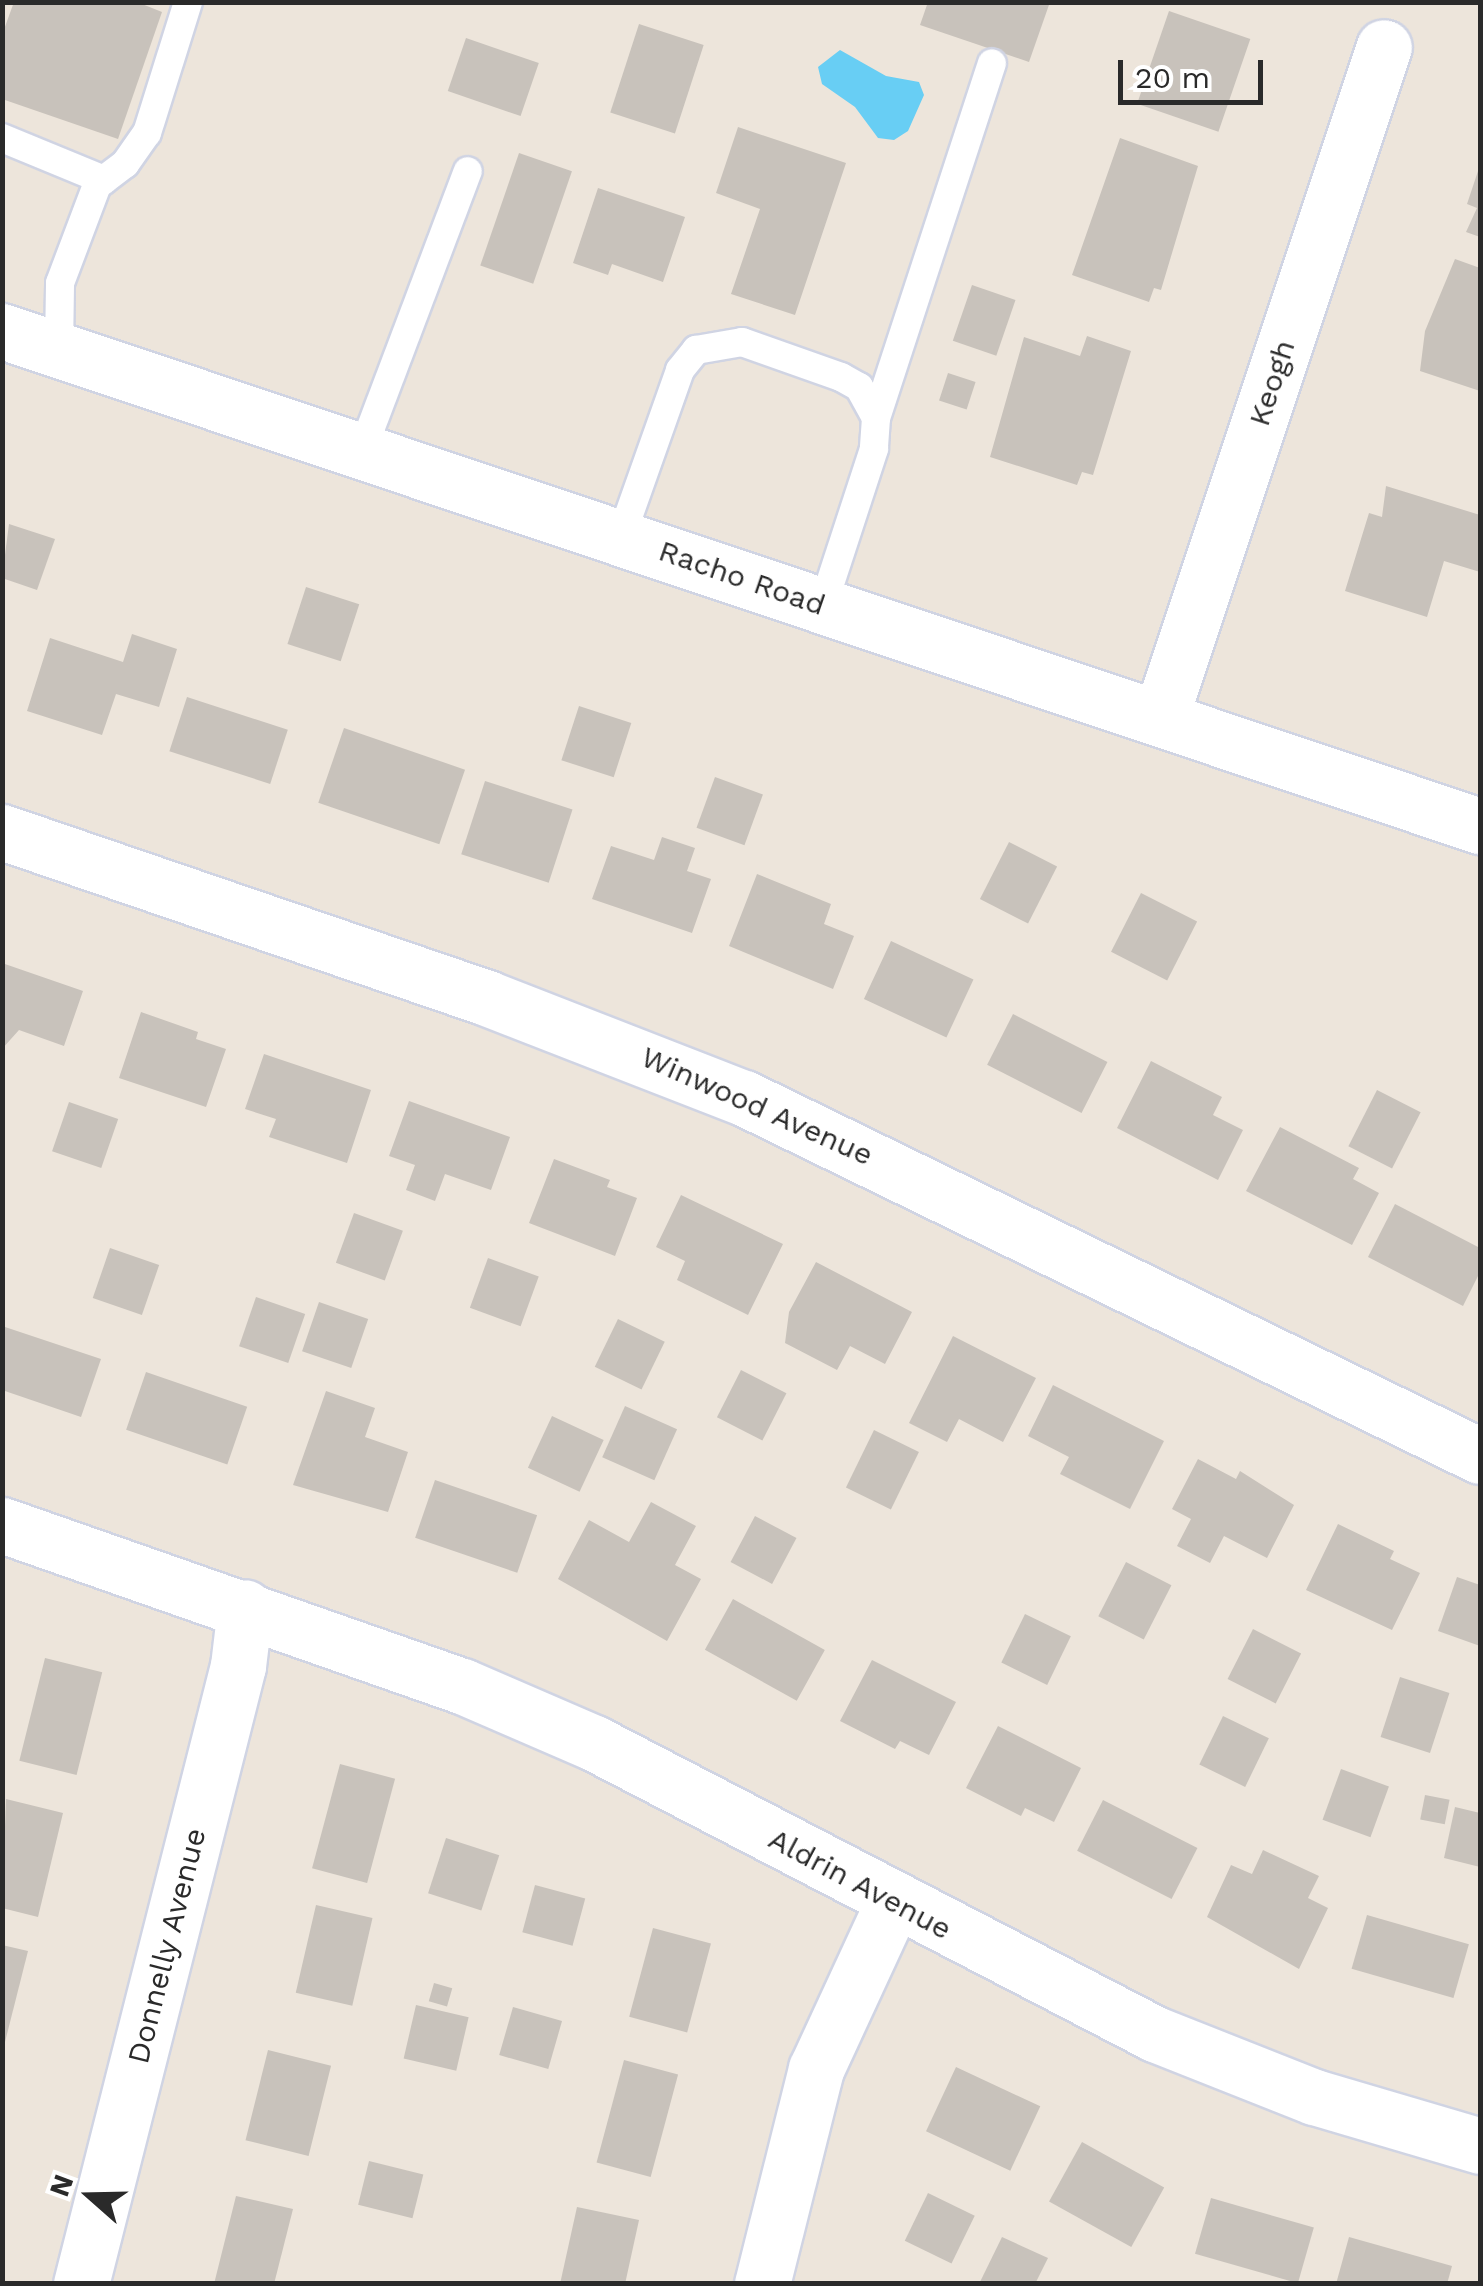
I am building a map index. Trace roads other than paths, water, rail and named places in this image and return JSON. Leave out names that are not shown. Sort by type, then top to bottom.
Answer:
[{"type":"street","name":"Keogh","points":[[1160,718],[1384,47]]},
{"type":"street","name":"Racho Road","points":[[2,330],[1480,826]]},
{"type":"street","name":"Winwood Avenue","points":[[2,832],[487,998],[744,1098],[1480,1456]]},
{"type":"street","name":"Aldrin Avenue","points":[[2,1525],[246,1607],[594,1742],[893,1902],[1155,2034],[1314,2098],[1480,2146]]},
{"type":"street","name":"Donnelly Avenue","points":[[81,2284],[238,1666],[246,1607]]},
{"type":"street","points":[[762,2284],[816,2069],[893,1902]]},
{"type":"lane","points":[[59,349],[60,283],[104,180],[147,133],[188,2]]},
{"type":"lane","points":[[823,605],[874,449],[876,418],[992,64]]},
{"type":"lane","points":[[2,138],[104,180]]},
{"type":"lane","points":[[362,451],[468,171]]},
{"type":"lane","points":[[621,538],[680,370],[696,350],[742,342],[841,377],[870,400],[876,418]]},
{"type":"water","points":[[840,50],[886,76],[919,82],[924,95],[908,131],[894,140],[878,138],[855,107],[822,84],[818,67]]}]
